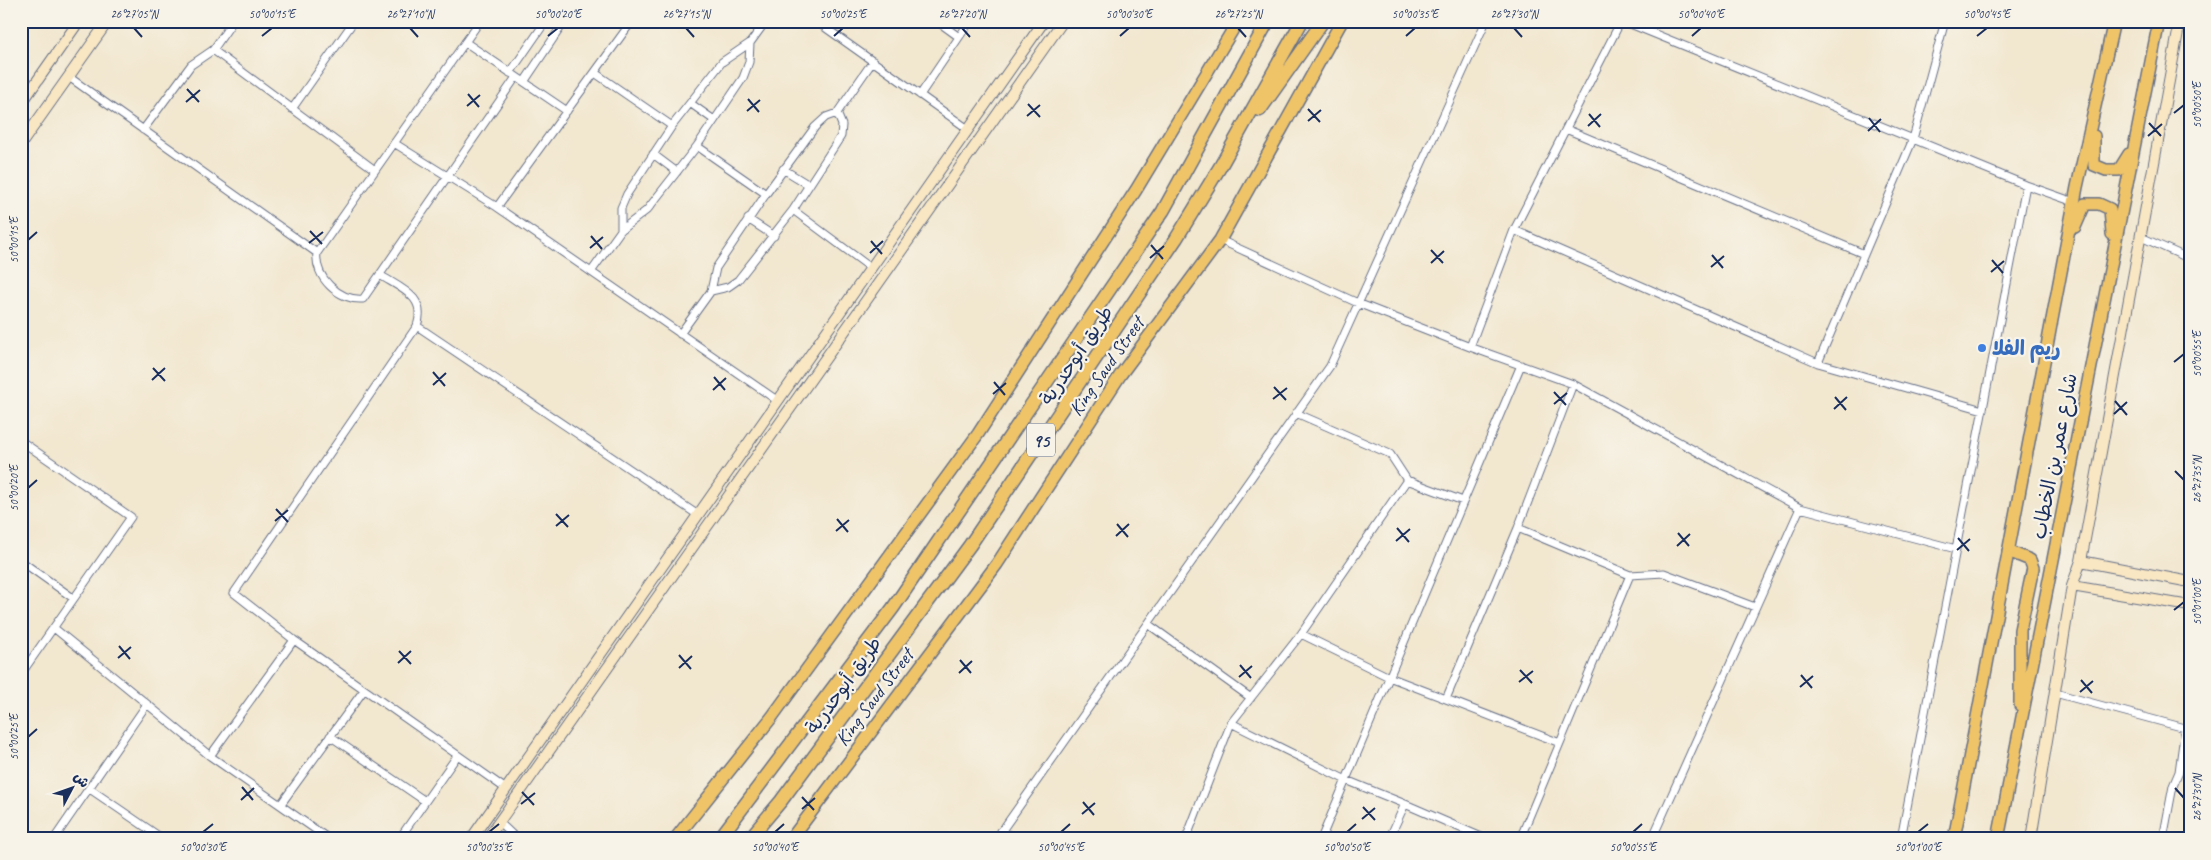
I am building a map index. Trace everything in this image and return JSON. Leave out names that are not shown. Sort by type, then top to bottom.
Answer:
[{"type":"highway","name":"طريق أبوحدرية","points":[[719,839],[893,608],[1163,212],[1268,21]]},
{"type":"highway","name":"طريق أبوحدرية","points":[[749,839],[781,801],[970,545],[1176,239],[1220,167],[1302,21]]},
{"type":"highway","points":[[1220,167],[1323,21]]},
{"type":"highway","points":[[760,839],[781,801]]},
{"type":"main road","points":[[675,839],[772,717],[978,434],[1136,190],[1238,21]]},
{"type":"main road","name":"King Saud Street","points":[[791,839],[997,564],[1121,374],[1220,240],[1342,21]]},
{"type":"main road","name":"شارع عمر بن الخطاب","points":[[1954,839],[2074,202],[2114,21]]},
{"type":"main road","name":"شارع عمر بن الخطاب","points":[[1998,839],[2159,21]]},
{"type":"main road","points":[[2099,87],[2092,146],[2094,165],[2106,170],[2119,170],[2128,159],[2146,89]]},
{"type":"main road","points":[[2058,284],[2078,217],[2085,204],[2099,204],[2110,209],[2112,223],[2107,285]]},
{"type":"main road","points":[[2008,551],[2030,560],[2033,568],[2020,630],[2019,734]]},
{"type":"street","points":[[21,104],[79,21]]},
{"type":"street","points":[[21,144],[108,21]]},
{"type":"street","points":[[143,130],[191,64],[213,50],[233,21]]},
{"type":"street","points":[[292,109],[354,21]]},
{"type":"street","points":[[480,21],[317,253],[316,264],[325,280],[344,295],[354,300],[363,299],[380,275],[447,176],[546,21]]},
{"type":"street","points":[[524,82],[565,21]]},
{"type":"street","points":[[496,207],[632,21]]},
{"type":"street","points":[[622,230],[621,208],[627,194],[672,126],[722,62],[750,43],[766,21]]},
{"type":"street","points":[[816,21],[968,129]]},
{"type":"street","points":[[828,30],[834,21]]},
{"type":"street","points":[[937,21],[959,37]]},
{"type":"street","points":[[920,95],[970,21]]},
{"type":"street","points":[[471,839],[1044,21]]},
{"type":"street","points":[[487,839],[1063,21]]},
{"type":"street","points":[[996,839],[1330,366],[1360,304],[1486,21]]},
{"type":"street","points":[[1470,347],[1514,230],[1622,21],[2026,185],[2074,202]]},
{"type":"street","points":[[1818,363],[1913,139],[1945,21]]},
{"type":"street","points":[[2031,839],[2072,586],[2081,562],[2180,21]]},
{"type":"street","points":[[465,42],[567,111]]},
{"type":"street","points":[[591,272],[622,230],[647,210],[697,146],[743,78],[749,62],[750,43]]},
{"type":"street","points":[[213,50],[375,170]]},
{"type":"street","points":[[680,334],[711,291],[716,268],[783,169],[820,121],[837,113],[873,61]]},
{"type":"street","points":[[595,72],[672,126]]},
{"type":"street","points":[[69,77],[317,253]]},
{"type":"street","points":[[690,103],[714,120]]},
{"type":"street","points":[[711,291],[728,287],[738,280],[794,210],[841,136],[842,125],[837,113]]},
{"type":"street","points":[[1566,129],[1864,254]]},
{"type":"street","points":[[394,143],[496,207],[778,401]]},
{"type":"street","points":[[697,146],[766,194]]},
{"type":"street","points":[[653,154],[677,172]]},
{"type":"street","points":[[783,169],[809,185]]},
{"type":"street","points":[[1901,839],[2026,185]]},
{"type":"street","points":[[794,210],[871,268]]},
{"type":"street","points":[[748,219],[774,236]]},
{"type":"street","points":[[1514,230],[1818,363],[1983,410]]},
{"type":"street","points":[[2141,237],[2190,259]]},
{"type":"street","points":[[1220,240],[1360,304],[1470,347],[1573,384],[1800,508],[1956,549]]},
{"type":"street","points":[[380,275],[402,289],[419,305],[421,314],[417,326],[234,593],[294,640],[506,789]]},
{"type":"street","points":[[417,326],[698,515]]},
{"type":"street","points":[[1320,839],[1521,365]]},
{"type":"street","points":[[1446,699],[1518,528],[1573,384]]},
{"type":"street","points":[[1296,413],[1390,454],[1407,480],[1463,501]]},
{"type":"street","points":[[21,441],[131,517],[21,674]]},
{"type":"street","points":[[1186,839],[1231,723],[1301,634],[1407,480]]},
{"type":"street","points":[[1652,839],[1800,508]]},
{"type":"street","points":[[1518,528],[1630,575],[1664,574],[1755,607]]},
{"type":"street","points":[[21,561],[74,598]]},
{"type":"street","points":[[2081,562],[2190,582]]},
{"type":"street","points":[[1520,839],[1630,575]]},
{"type":"street","points":[[2072,586],[2190,606]]},
{"type":"street","points":[[1148,624],[1251,698]]},
{"type":"street","points":[[54,628],[210,756],[329,839]]},
{"type":"street","points":[[1301,634],[1389,677],[1560,743]]},
{"type":"street","points":[[210,756],[294,640]]},
{"type":"street","points":[[280,804],[364,690]]},
{"type":"street","points":[[2055,693],[2185,728],[2179,772],[2173,786],[2162,839]]},
{"type":"street","points":[[54,839],[147,704]]},
{"type":"street","points":[[1231,723],[1346,780],[1486,839]]},
{"type":"street","points":[[330,736],[425,801]]},
{"type":"street","points":[[398,839],[457,756]]},
{"type":"street","points":[[90,788],[163,839]]},
{"type":"street","points":[[1389,839],[1405,804]]},
{"type":"street","points":[[498,822],[517,839]]},
{"type":"street","points":[[1002,831],[1018,839]]},
{"type":"place","name":"ريم الفلا","points":[[1982,348]]}]
